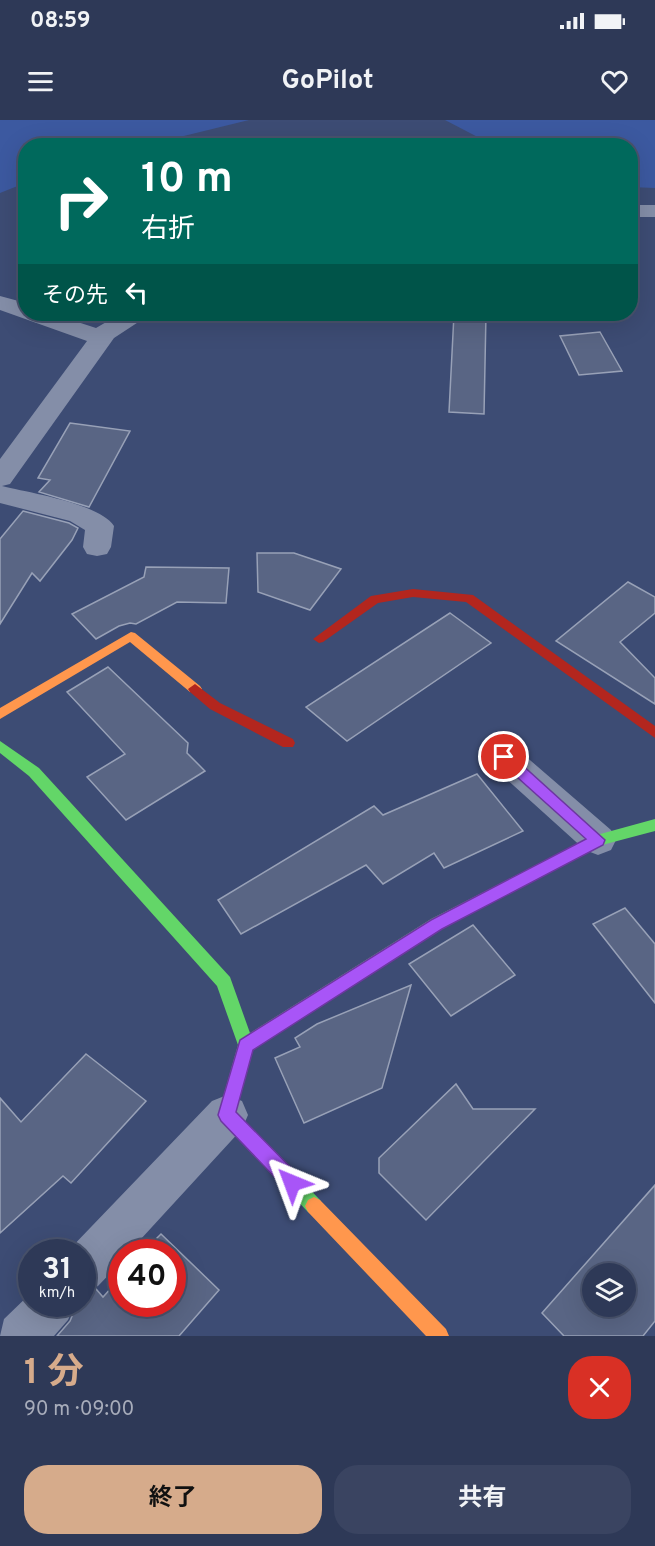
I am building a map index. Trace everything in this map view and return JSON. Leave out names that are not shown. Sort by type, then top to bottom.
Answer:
[{"type":"street","points":[[638,211],[655,211]]},
{"type":"street","points":[[0,303],[18,309]]},
{"type":"street","points":[[52,321],[102,338]]},
{"type":"street","points":[[0,478],[102,338],[125,321]]},
{"type":"street","points":[[0,494],[80,515],[100,526],[97,547]]},
{"type":"street","points":[[319,639],[375,599],[414,593],[469,598],[655,733]]},
{"type":"street","points":[[0,714],[131,636],[215,706],[288,744]]},
{"type":"street","points":[[0,746],[34,772],[224,982],[246,1045],[227,1115],[96,1255]]},
{"type":"street","points":[[504,757],[597,840]]},
{"type":"street","points":[[246,1045],[436,924],[597,840],[655,825]]},
{"type":"street","points":[[227,1115],[439,1336]]},
{"type":"street","points":[[21,1336],[39,1317]]},
{"type":"shaded area","points":[[0,120],[249,120],[176,138],[18,138],[18,186],[0,193]]},
{"type":"shaded area","points":[[445,120],[655,120],[655,188],[638,187],[638,138],[480,138]]},
{"type":"building","points":[[454,321],[486,321],[484,414],[449,412]]},
{"type":"building","points":[[600,332],[622,371],[579,375],[560,336]]},
{"type":"building","points":[[70,423],[130,431],[89,507],[39,492],[50,480],[38,478]]},
{"type":"building","points":[[23,511],[69,523],[78,528],[72,540],[40,581],[32,573],[0,624],[0,539]]},
{"type":"building","points":[[257,553],[294,553],[341,569],[310,610],[258,592]]},
{"type":"building","points":[[146,567],[229,568],[226,603],[177,602],[136,624],[119,626],[96,639],[72,614],[144,577]]},
{"type":"building","points":[[628,582],[655,597],[655,613],[620,642],[655,678],[655,704],[556,641]]},
{"type":"building","points":[[450,613],[491,643],[347,741],[306,707]]},
{"type":"building","points":[[108,667],[188,743],[187,753],[205,771],[126,820],[87,777],[125,754],[67,692]]},
{"type":"building","points":[[477,774],[523,831],[444,868],[434,853],[383,884],[366,865],[241,934],[218,900],[374,806],[383,815]]},
{"type":"building","points":[[625,908],[655,944],[655,1003],[593,924]]},
{"type":"building","points":[[473,925],[515,975],[451,1016],[409,964]]},
{"type":"building","points":[[411,985],[382,1088],[304,1123],[275,1058],[300,1047],[295,1038],[317,1024]]},
{"type":"building","points":[[86,1054],[146,1101],[71,1183],[63,1176],[0,1233],[0,1098],[21,1122]]},
{"type":"building","points":[[456,1084],[473,1109],[535,1109],[426,1220],[379,1173],[379,1158]]},
{"type":"building","points":[[655,1185],[655,1321],[643,1336],[564,1336],[542,1313],[582,1268],[582,1317],[636,1317],[636,1263],[586,1263]]},
{"type":"building","points":[[161,1234],[166,1239],[156,1239]]},
{"type":"building","points":[[186,1258],[219,1290],[179,1336],[57,1336],[72,1317],[96,1317],[96,1289],[103,1297],[108,1291],[108,1317],[186,1317]]},
{"type":"traffic: fast","points":[[0,746],[34,772],[224,982],[246,1045],[227,1115],[314,1206]]},
{"type":"traffic: fast","points":[[246,1045],[436,924],[598,840],[655,825]]},
{"type":"traffic: slow","points":[[0,714],[131,636],[195,689]]},
{"type":"traffic: slow","points":[[314,1206],[439,1336]]},
{"type":"traffic: jam","points":[[319,639],[375,599],[413,593],[469,598],[655,733]]},
{"type":"traffic: jam","points":[[195,689],[215,706],[288,743]]},
{"type":"route","points":[[292,1183],[227,1115],[246,1045],[436,924],[597,840],[504,757]]}]
